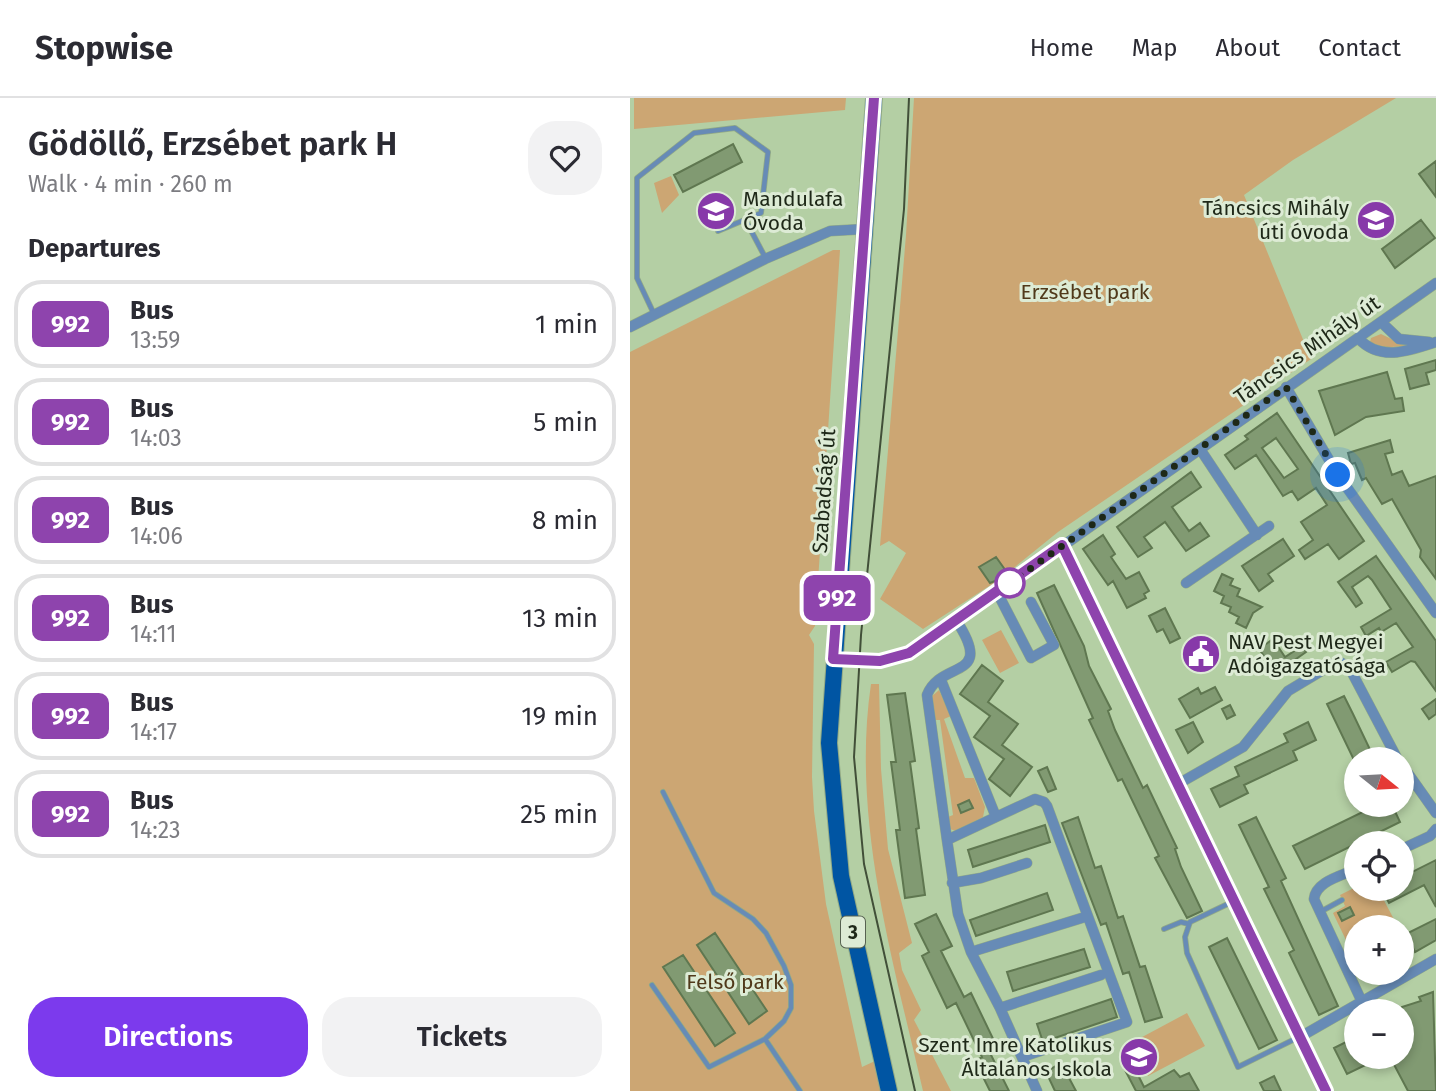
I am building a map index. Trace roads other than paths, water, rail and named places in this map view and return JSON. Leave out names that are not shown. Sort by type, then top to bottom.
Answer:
[{"type":"main road","name":"Szabadság út","points":[[874,98],[833,659],[829,757],[837,844],[847,910],[889,1091]]},
{"type":"street","points":[[630,327],[765,259],[830,231],[865,229]]},
{"type":"street","name":"Táncsics Mihály út","points":[[833,659],[880,661],[897,658],[918,648],[1436,284]]},
{"type":"street","points":[[1381,322],[1399,339],[1436,342]]},
{"type":"street","points":[[1358,338],[1368,348],[1381,353],[1409,350],[1436,342]]},
{"type":"street","points":[[1286,387],[1338,475],[1436,613]]},
{"type":"street","points":[[1200,449],[1257,535]]},
{"type":"street","points":[[1186,583],[1269,526]]},
{"type":"street","points":[[1062,545],[1326,1091]]},
{"type":"street","points":[[997,592],[1031,657],[1054,645],[1031,601]]},
{"type":"street","points":[[956,620],[971,643],[971,652],[964,665],[929,690],[926,700],[952,883],[971,952],[1037,1091]]},
{"type":"street","points":[[1178,784],[1243,747],[1288,691],[1339,661],[1349,667],[1391,747]]},
{"type":"street","points":[[941,680],[996,817]]},
{"type":"street","points":[[1414,782],[1436,813]]},
{"type":"street","points":[[947,839],[1035,799],[1044,802],[1086,917],[1110,972],[1127,1022],[1022,1057]]},
{"type":"street","points":[[1414,843],[1430,836],[1436,829]]},
{"type":"street","points":[[952,883],[981,878],[1027,863]]},
{"type":"street","points":[[1344,875],[1318,888],[1314,899],[1361,999]]},
{"type":"street","points":[[971,952],[1086,917]]},
{"type":"street","points":[[1367,999],[1436,959]]},
{"type":"street","points":[[1000,1009],[1101,975]]},
{"type":"street","points":[[1300,1037],[1344,1012]]},
{"type":"lane","points":[[654,315],[636,278],[637,178],[694,133],[735,128],[768,152],[761,213],[718,231]]},
{"type":"lane","points":[[746,220],[765,259]]},
{"type":"lane","points":[[652,985],[709,1067],[765,1040],[785,1021],[791,1008],[791,985],[766,933],[753,919],[714,893],[663,792]]},
{"type":"lane","points":[[1319,912],[1342,900]]},
{"type":"lane","points":[[1234,901],[1196,918],[1189,925],[1185,937],[1187,953],[1238,1067],[1300,1037]]},
{"type":"lane","points":[[1164,929],[1181,922],[1189,925]]},
{"type":"lane","points":[[765,1040],[800,1091]]},
{"type":"tram line","points":[[909,98],[904,209],[861,635],[854,757],[864,864],[915,1091]]},
{"type":"place","name":"Mandulafa Óvoda","points":[[716,211]]},
{"type":"place","name":"Táncsics Mihály úti óvoda","points":[[1376,220]]},
{"type":"place","name":"NAV Pest Megyei Adóigazgatósága","points":[[1201,654]]},
{"type":"place","name":"Szent Imre Katolikus Általános Iskola","points":[[1139,1057]]},
{"type":"park label","name":"Erzsébet park","points":[[1085,292]]},
{"type":"park label","name":"Felső park","points":[[735,982]]}]
